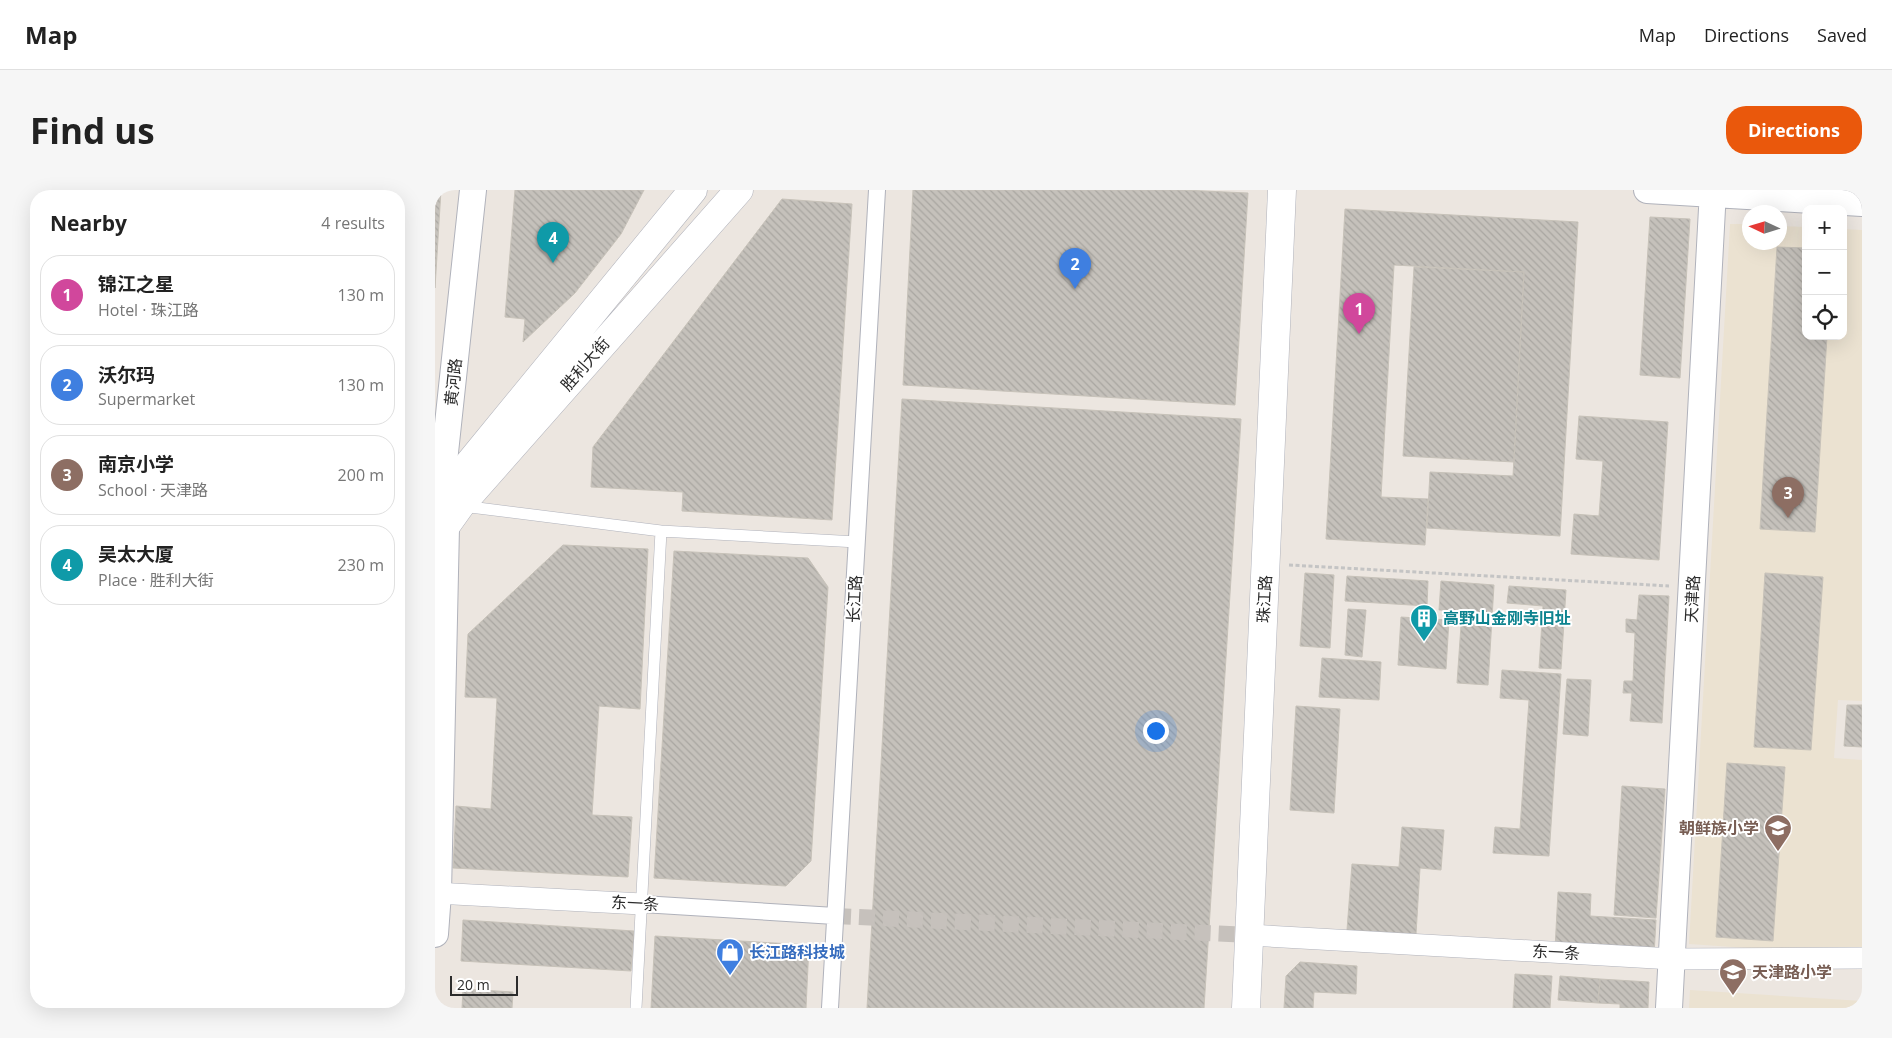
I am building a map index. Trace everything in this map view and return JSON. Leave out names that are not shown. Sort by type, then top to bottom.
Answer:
[{"type":"main road","name":"胜利大街","points":[[442,513],[693,190]]},
{"type":"main road","name":"胜利大街","points":[[442,513],[739,190]]},
{"type":"main road","name":"珠江路","points":[[1245,1008],[1282,190]]},
{"type":"street","name":"黄河路","points":[[435,934],[442,513],[473,190]]},
{"type":"street","name":"长江路","points":[[830,1008],[877,190]]},
{"type":"street","points":[[1647,190],[1713,192],[1862,203]]},
{"type":"street","name":"天津路","points":[[1669,1008],[1713,192]]},
{"type":"street","name":"东一条","points":[[437,893],[835,916]]},
{"type":"street","name":"东一条","points":[[1249,935],[1673,959],[1862,958]]},
{"type":"lane","points":[[442,513],[661,530],[857,542]]},
{"type":"lane","points":[[636,1008],[661,530]]},
{"type":"path","points":[[1266,564],[1693,588]]},
{"type":"shaded area","points":[[1730,224],[1742,224],[1742,250],[1787,250],[1787,226],[1802,227],[1802,340],[1847,340],[1847,229],[1862,230],[1862,701],[1838,700],[1834,758],[1862,760],[1862,956],[1689,944]]},
{"type":"shaded area","name":"天津路小学","points":[[1690,990],[1862,1001],[1862,1008],[1689,1008]]},
{"type":"building","points":[[435,190],[441,190],[435,288]]},
{"type":"building","points":[[515,190],[644,190],[621,234],[575,293],[523,342],[525,319],[505,317]]},
{"type":"building","points":[[913,190],[1182,190],[1248,193],[1235,405],[903,385]]},
{"type":"building","points":[[782,199],[852,204],[832,520],[682,511],[683,492],[591,487],[593,447]]},
{"type":"building","points":[[1345,209],[1578,222],[1560,536],[1427,528],[1430,472],[1513,476],[1524,272],[1394,265],[1381,497],[1428,499],[1425,545],[1326,539]]},
{"type":"building","points":[[1650,217],[1690,219],[1680,378],[1640,375]]},
{"type":"building","points":[[1787,247],[1802,248],[1802,340],[1827,340],[1815,532],[1760,529],[1777,250],[1787,250]]},
{"type":"building","points":[[1414,267],[1524,272],[1514,462],[1403,456]]},
{"type":"building","points":[[902,399],[1241,419],[1204,1008],[867,1008]]},
{"type":"building","points":[[1579,416],[1668,422],[1659,560],[1571,554],[1574,514],[1599,516],[1603,461],[1576,459]]},
{"type":"building","points":[[563,545],[648,549],[640,709],[599,706],[592,815],[632,817],[628,877],[453,868],[456,806],[491,809],[497,698],[465,697],[468,634]]},
{"type":"building","points":[[674,551],[808,558],[828,587],[811,861],[786,886],[654,878]]},
{"type":"building","points":[[1305,573],[1334,575],[1330,648],[1300,646]]},
{"type":"building","points":[[1765,573],[1823,577],[1811,750],[1754,747]]},
{"type":"building","points":[[1347,576],[1428,581],[1427,606],[1345,601]]},
{"type":"building","points":[[1441,581],[1494,585],[1488,685],[1457,683],[1462,611],[1439,610]]},
{"type":"building","points":[[1509,586],[1566,590],[1561,669],[1539,668],[1543,606],[1507,603]]},
{"type":"building","points":[[1639,595],[1669,596],[1662,723],[1630,721],[1632,693],[1623,693],[1624,681],[1633,681],[1635,633],[1626,632],[1626,619],[1637,620]]},
{"type":"building","points":[[1348,609],[1366,610],[1362,657],[1345,655]]},
{"type":"building","name":"高野山金刚寺旧址","points":[[1401,617],[1449,620],[1446,669],[1398,665]]},
{"type":"building","points":[[1322,658],[1381,662],[1379,700],[1319,697]]},
{"type":"building","points":[[1502,670],[1561,674],[1549,856],[1493,853],[1495,827],[1520,829],[1529,700],[1500,698]]},
{"type":"building","points":[[1567,679],[1591,680],[1588,736],[1563,734]]},
{"type":"building","points":[[1847,705],[1862,705],[1862,747],[1844,746]]},
{"type":"building","points":[[1296,706],[1340,709],[1334,813],[1290,810]]},
{"type":"building","points":[[1727,763],[1785,767],[1773,941],[1716,937]]},
{"type":"building","points":[[1622,786],[1665,789],[1656,918],[1614,915]]},
{"type":"building","points":[[1402,827],[1444,830],[1441,870],[1420,868],[1416,934],[1347,930],[1352,864],[1399,867]]},
{"type":"building","points":[[1558,892],[1591,894],[1590,916],[1656,920],[1654,955],[1555,949]]},
{"type":"building","points":[[463,920],[634,931],[631,971],[461,961]]},
{"type":"building","name":"长江路科技城","points":[[655,936],[809,945],[806,1008],[651,1008]]},
{"type":"building","points":[[1300,962],[1357,966],[1356,994],[1314,992],[1313,1008],[1284,1008],[1286,976]]},
{"type":"building","points":[[1515,974],[1552,976],[1550,1008],[1513,1008]]},
{"type":"building","points":[[1560,976],[1600,979],[1598,1003],[1558,1000]]},
{"type":"building","points":[[1600,979],[1649,982],[1648,1008],[1620,1008],[1620,1004],[1598,1003]]},
{"type":"building","points":[[463,989],[513,992],[512,1008],[462,1008]]},
{"type":"tunnel","points":[[835,916],[1249,935]]},
{"type":"place","name":"吴太大厦","points":[[553,263]]},
{"type":"place","name":"沃尔玛","points":[[1075,289]]},
{"type":"place","name":"锦江之星","points":[[1359,334]]},
{"type":"place","name":"南京小学","points":[[1788,518]]},
{"type":"place","name":"高野山金刚寺旧址","points":[[1424,642]]},
{"type":"place","name":"朝鲜族小学","points":[[1778,852]]},
{"type":"place","name":"长江路科技城","points":[[730,976]]},
{"type":"place","name":"天津路小学","points":[[1733,996]]}]
